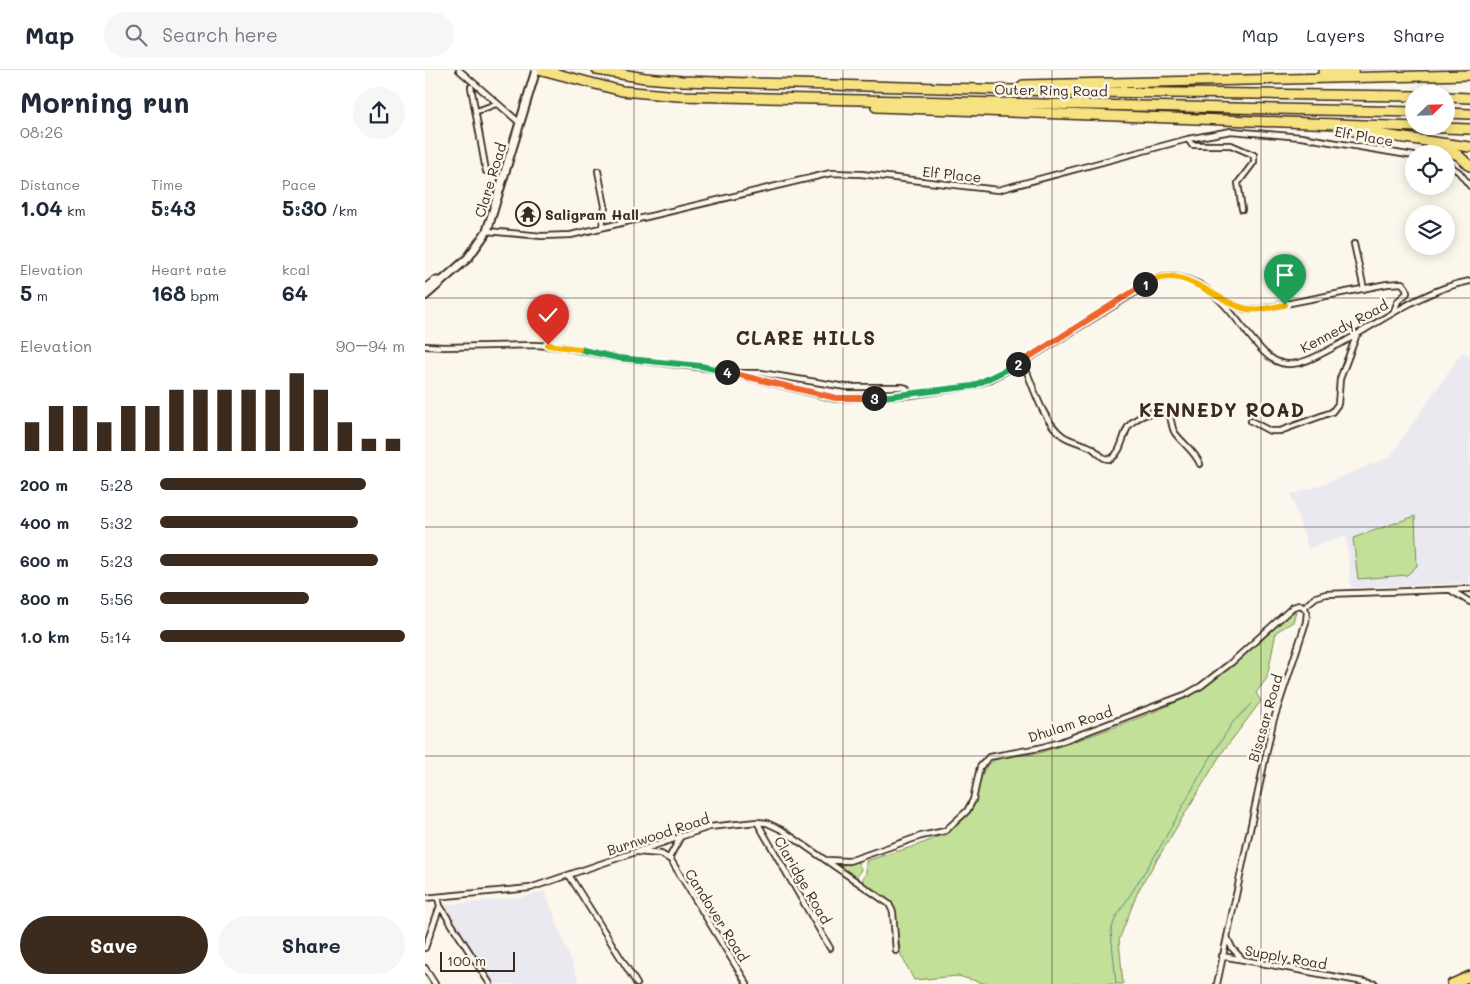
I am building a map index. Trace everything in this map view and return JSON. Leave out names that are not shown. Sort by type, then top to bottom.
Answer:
[{"type":"highway","name":"Outer Ring Road","points":[[541,70],[597,86],[647,94],[843,101],[1405,112]]},
{"type":"highway","name":"Outer Ring Road","points":[[597,70],[645,78],[682,81],[1405,96]]},
{"type":"highway","points":[[1301,77],[1354,70]]},
{"type":"highway","points":[[1007,89],[1041,83],[1470,75]]},
{"type":"highway","points":[[1455,97],[1470,98]]},
{"type":"highway","points":[[843,101],[869,107],[1319,125],[1470,129]]},
{"type":"highway","points":[[1455,113],[1470,114]]},
{"type":"highway","points":[[1319,125],[1470,147]]},
{"type":"highway","points":[[1368,133],[1445,150],[1458,155],[1470,166]]},
{"type":"highway","points":[[1451,984],[1470,976]]},
{"type":"street","points":[[459,70],[520,123]]},
{"type":"street","name":"Clare Road","points":[[425,296],[468,258],[487,232],[536,70]]},
{"type":"street","name":"Clare Road","points":[[471,88],[477,112],[486,171]]},
{"type":"street","points":[[477,112],[496,104]]},
{"type":"street","name":"Elf Place","points":[[487,232],[551,236],[602,228],[831,173],[861,174],[998,190],[1188,139],[1241,132],[1301,137],[1405,154]]},
{"type":"street","points":[[1188,139],[1192,145],[1231,145],[1254,155],[1254,162],[1238,183],[1242,209]]},
{"type":"street","points":[[1455,169],[1470,186]]},
{"type":"street","points":[[598,171],[605,208],[602,228]]},
{"type":"street","points":[[1354,244],[1364,289]]},
{"type":"street","name":"Kennedy Road","points":[[425,346],[444,348],[556,346],[618,358],[701,366],[836,398],[911,395],[973,386],[1023,362],[1139,287],[1158,278],[1172,276],[1183,278],[1220,299],[1243,325],[1265,355],[1282,364],[1307,360],[1437,290],[1470,281]]},
{"type":"street","name":"Clare Road","points":[[425,289],[435,281],[440,281]]},
{"type":"street","points":[[1220,299],[1245,309],[1259,309],[1395,282],[1404,284],[1407,292],[1398,302],[1393,313]]},
{"type":"street","points":[[1251,421],[1270,430],[1280,431],[1332,412],[1339,404],[1340,378],[1357,334]]},
{"type":"street","points":[[1023,362],[1050,421],[1057,431],[1068,439],[1091,448],[1102,457],[1111,460],[1119,450],[1131,424],[1151,413],[1164,409],[1169,412],[1174,432],[1195,452],[1200,464]]},
{"type":"street","points":[[731,373],[737,371],[761,373],[846,387],[901,387],[906,388],[911,395]]},
{"type":"street","points":[[1304,607],[1316,597],[1326,594],[1470,589]]},
{"type":"street","points":[[1450,590],[1470,602]]},
{"type":"street","name":"Dhulam Road","points":[[826,860],[849,861],[921,836],[945,830],[967,811],[973,800],[980,767],[989,757],[1059,742],[1187,694],[1212,679],[1293,607],[1299,605],[1304,607]]},
{"type":"street","name":"Bisasar Road","points":[[1217,984],[1273,722],[1307,622],[1307,612],[1304,607]]},
{"type":"street","name":"Burnwood Road","points":[[425,898],[519,890],[569,876],[709,827],[757,822],[773,824],[889,904],[893,912],[896,951]]},
{"type":"street","name":"Claridge Road","points":[[757,822],[830,948]]},
{"type":"street","points":[[635,852],[661,854],[669,858],[681,836]]},
{"type":"street","name":"Candover Road","points":[[669,858],[747,984]]},
{"type":"street","points":[[569,876],[637,984]]},
{"type":"street","points":[[439,898],[440,906],[490,984]]},
{"type":"street","points":[[425,948],[440,906]]},
{"type":"street","points":[[1227,936],[1232,948],[1244,960]]},
{"type":"street","name":"Supply Road","points":[[1222,956],[1375,984]]},
{"type":"street","points":[[425,968],[435,984]]},
{"type":"shaded area","points":[[1462,352],[1470,356],[1470,583],[1351,588],[1346,535],[1308,549],[1291,494],[1313,488],[1390,457]]},
{"type":"shaded area","points":[[545,891],[580,984],[492,984],[445,905],[523,897]]},
{"type":"green space","points":[[1415,516],[1417,566],[1407,575],[1358,579],[1353,538]]},
{"type":"green space","points":[[1296,611],[1293,622],[1276,632],[1267,678],[1256,693],[1261,701],[1221,754],[1138,891],[1119,940],[1123,984],[987,984],[958,976],[914,980],[901,955],[893,908],[890,903],[862,881],[866,873],[866,861],[927,842],[955,827],[966,817],[974,805],[983,772],[995,760],[1007,756],[1039,753],[1132,721],[1185,698],[1205,687],[1285,617]]},
{"type":"green space","points":[[858,862],[861,869],[857,877],[838,866]]},
{"type":"waterway","points":[[1116,984],[1111,931],[1115,919],[1159,849],[1204,768],[1233,722],[1252,704]]},
{"type":"place","name":"Saligram Hall","points":[[528,214]]},
{"type":"district","name":"CLARE HILLS","points":[[806,337]]},
{"type":"district","name":"KENNEDY ROAD","points":[[1222,409]]},
{"type":"route","points":[[548,345],[618,358],[701,366],[809,394],[850,399],[945,391],[973,386],[991,379],[1023,362],[1139,287],[1158,278],[1172,276],[1183,278],[1197,284],[1220,299],[1245,309],[1251,310],[1285,305]]}]
